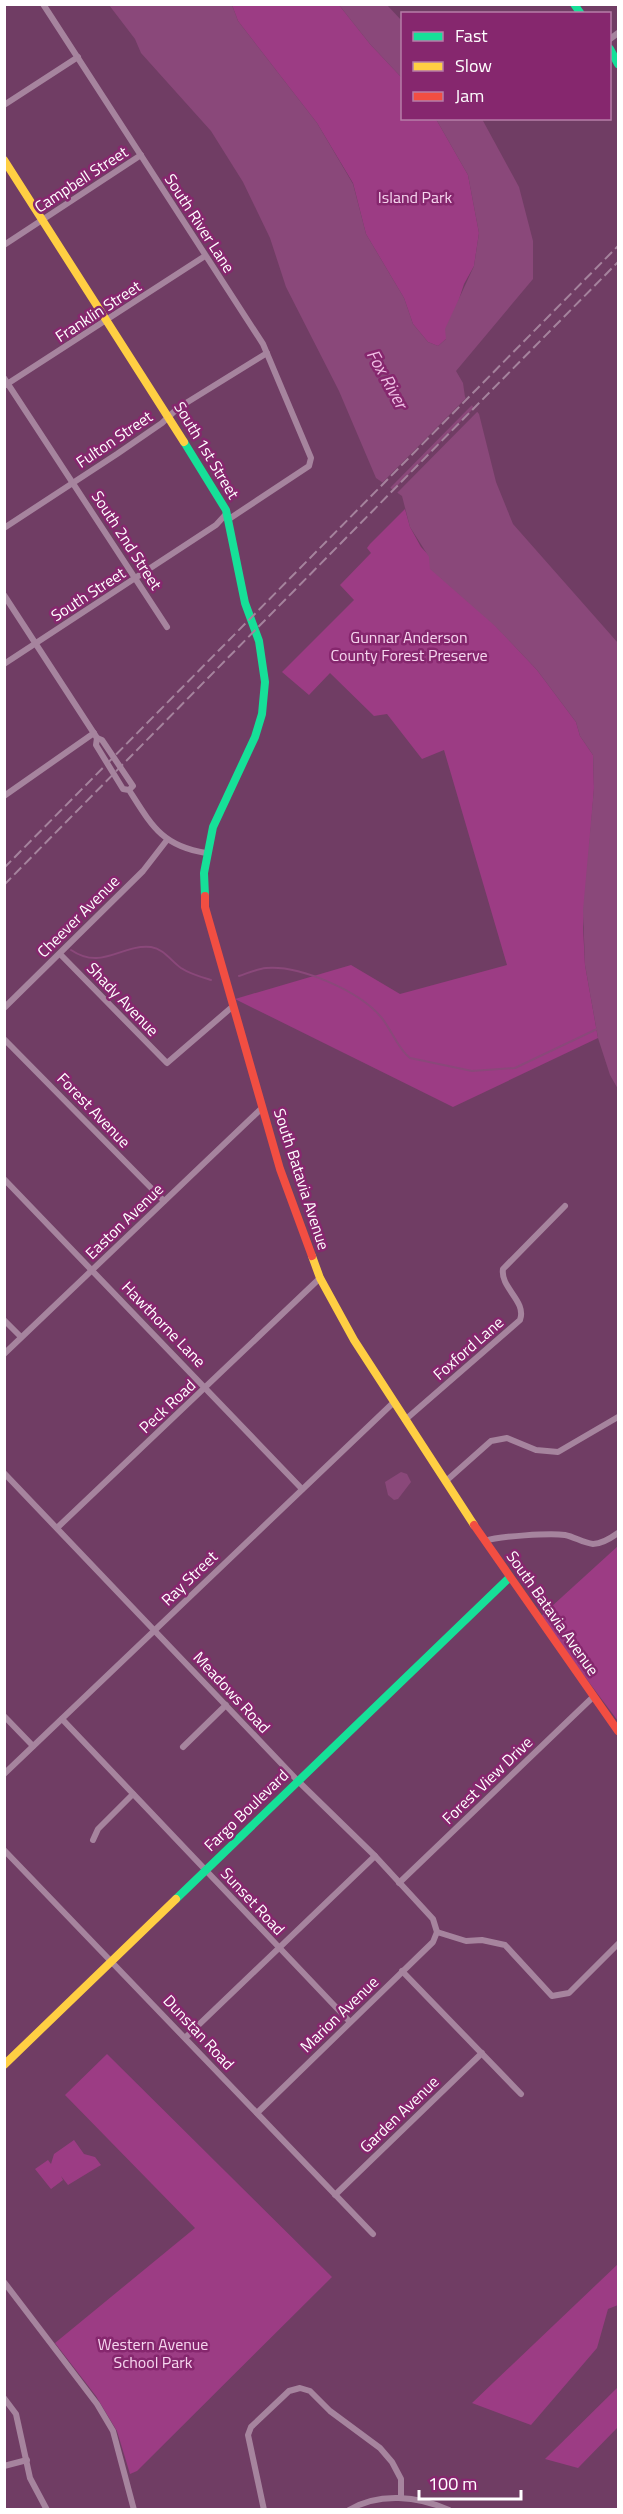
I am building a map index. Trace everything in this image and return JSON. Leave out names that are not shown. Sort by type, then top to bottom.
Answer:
[{"type":"main road","name":"South 1st Street","points":[[4,160],[169,416],[229,519],[245,603],[264,664],[265,682],[257,731],[228,790]]},
{"type":"main road","name":"South Batavia Avenue","points":[[228,790],[216,817],[206,854],[205,907],[232,1007],[290,1200],[320,1278],[354,1340],[405,1420],[509,1578],[618,1731]]},
{"type":"main road","name":"Fargo Boulevard","points":[[4,2065],[509,1578]]},
{"type":"street","name":"South River Lane","points":[[43,4],[267,353],[311,458],[309,466]]},
{"type":"street","points":[[4,105],[78,57]]},
{"type":"street","name":"Campbell Street","points":[[4,245],[141,156]]},
{"type":"street","name":"Franklin Street","points":[[6,383],[109,321],[205,256]]},
{"type":"street","name":"Fulton Street","points":[[4,528],[169,416],[267,353]]},
{"type":"street","name":"South 2nd Street","points":[[6,383],[167,627]]},
{"type":"street","name":"South Street","points":[[4,664],[309,466]]},
{"type":"street","points":[[216,525],[229,519]]},
{"type":"street","points":[[4,595],[95,735],[96,745],[123,789],[129,790],[153,827],[167,840],[189,850],[206,854]]},
{"type":"street","points":[[4,796],[95,735]]},
{"type":"street","name":"Cheever Avenue","points":[[4,1008],[143,871],[167,840]]},
{"type":"street","name":"Shady Avenue","points":[[60,954],[167,1063],[232,1007]]},
{"type":"street","name":"Forest Avenue","points":[[4,1039],[164,1201]]},
{"type":"street","name":"Easton Avenue","points":[[4,1354],[262,1108]]},
{"type":"street","name":"Hawthorne Lane","points":[[4,1179],[302,1489]]},
{"type":"street","name":"Foxford Lane","points":[[405,1420],[520,1320],[521,1309],[504,1279],[503,1269],[565,1206]]},
{"type":"street","name":"Peck Road","points":[[57,1528],[320,1278]]},
{"type":"street","points":[[4,1320],[21,1337]]},
{"type":"street","name":"Ray Street","points":[[4,1774],[394,1402]]},
{"type":"street","points":[[446,1481],[491,1441],[507,1438],[536,1450],[558,1452],[618,1417]]},
{"type":"street","name":"Meadows Road","points":[[4,1473],[298,1781],[375,1856],[433,1918],[437,1932]]},
{"type":"street","name":"South Batavia Avenue","points":[[485,1541],[503,1535],[529,1537],[562,1534],[594,1544],[609,1540],[618,1533]]},
{"type":"street","name":"Forest View Drive","points":[[399,1883],[593,1697]]},
{"type":"street","points":[[183,1748],[226,1705]]},
{"type":"street","points":[[4,1716],[33,1746]]},
{"type":"street","name":"Sunset Road","points":[[62,1719],[350,2022]]},
{"type":"street","points":[[93,1840],[98,1829],[133,1794]]},
{"type":"street","name":"Dunstan Road","points":[[4,1850],[373,2234]]},
{"type":"street","points":[[186,2037],[375,1856]]},
{"type":"street","points":[[437,1932],[466,1941],[482,1940],[505,1945],[552,1996],[569,1993],[618,1944]]},
{"type":"street","name":"Marion Avenue","points":[[257,2113],[433,1942],[437,1932]]},
{"type":"street","points":[[402,1971],[521,2094]]},
{"type":"street","name":"Garden Avenue","points":[[335,2195],[482,2053]]},
{"type":"street","points":[[4,2282],[97,2404],[113,2431],[135,2510]]},
{"type":"street","points":[[264,2510],[248,2434],[251,2427],[290,2391],[300,2388],[310,2391],[330,2411],[380,2448],[392,2462],[400,2479],[401,2498]]},
{"type":"street","points":[[4,2398],[16,2415],[30,2478],[47,2510]]},
{"type":"street","points":[[4,2466],[27,2460]]},
{"type":"street","points":[[349,2510],[380,2499],[401,2498],[433,2503],[448,2510]]},
{"type":"green space","name":"Island Park","points":[[232,5],[339,5],[370,44],[401,77],[401,120],[437,120],[468,175],[479,233],[474,266],[464,284],[446,339],[438,346],[428,342],[413,324],[404,298],[366,234],[353,183],[317,123],[238,21]]},
{"type":"green space","name":"Gunnar Anderson County Forest Preserve","points":[[405,509],[410,527],[421,547],[537,670],[576,722],[580,736],[593,755],[594,788],[583,927],[585,965],[598,1038],[453,1107],[235,999],[351,965],[400,994],[507,965],[444,750],[422,759],[387,714],[374,716],[330,673],[309,695],[282,672],[354,600],[340,585],[371,553],[367,548],[370,544]]},
{"type":"green space","points":[[618,1546],[618,1721],[540,1617]]},
{"type":"green space","name":"Western Avenue School Park","points":[[107,2054],[332,2277],[137,2471],[130,2474],[117,2431],[96,2396],[55,2343],[195,2228],[65,2095]]},
{"type":"green space","points":[[74,2140],[84,2154],[95,2157],[101,2165],[68,2185],[61,2176],[63,2180],[51,2189],[35,2169],[48,2160],[51,2164],[54,2154]]},
{"type":"green space","points":[[618,2264],[618,2305],[608,2309],[597,2348],[531,2425],[472,2403]]},
{"type":"green space","points":[[618,2387],[618,2427],[578,2468],[545,2459]]},
{"type":"water","name":"Fox River","points":[[109,5],[232,5],[238,21],[317,123],[353,184],[366,234],[404,298],[413,324],[428,342],[438,346],[446,339],[445,329],[474,266],[479,233],[468,175],[437,120],[483,120],[519,187],[533,241],[533,279],[456,371],[463,383],[465,397],[479,414],[496,482],[513,524],[618,643],[618,1089],[610,1075],[598,1038],[585,965],[583,910],[594,788],[593,755],[580,736],[576,722],[537,670],[495,626],[430,569],[429,557],[410,527],[402,496],[376,478],[339,391],[286,287],[270,238],[243,182],[211,131],[141,53],[135,39]]},
{"type":"water","points":[[339,5],[387,5],[401,20],[401,77],[370,44]]},
{"type":"water","points":[[401,1472],[407,1474],[411,1482],[398,1499],[394,1500],[388,1495],[385,1482]]},
{"type":"pier","points":[[468,396],[474,403],[388,490],[380,485]]},
{"type":"pier","points":[[476,406],[479,410],[395,495],[391,492]]},
{"type":"waterway","points":[[71,950],[92,958],[140,947],[156,948],[184,970],[211,980]]},
{"type":"waterway","points":[[239,976],[263,969],[280,968],[312,975],[344,989],[371,1007],[381,1017],[410,1058],[472,1071],[515,1068],[597,1029]]},
{"type":"railway","points":[[4,868],[618,246]]},
{"type":"railway","points":[[4,885],[618,262]]},
{"type":"traffic: fast","points":[[574,4],[580,12]]},
{"type":"traffic: fast","points":[[611,51],[618,64]]},
{"type":"traffic: fast","points":[[184,442],[226,510],[245,603],[259,641],[265,682],[262,714],[255,737],[213,827],[204,873],[205,896]]},
{"type":"traffic: fast","points":[[176,1899],[509,1578]]},
{"type":"traffic: slow","points":[[4,160],[184,442]]},
{"type":"traffic: slow","points":[[312,1256],[320,1278],[354,1340],[474,1525]]},
{"type":"traffic: slow","points":[[4,2065],[176,1899]]},
{"type":"traffic: jam","points":[[205,896],[205,907],[280,1169],[312,1256]]},
{"type":"traffic: jam","points":[[474,1525],[618,1731]]}]
